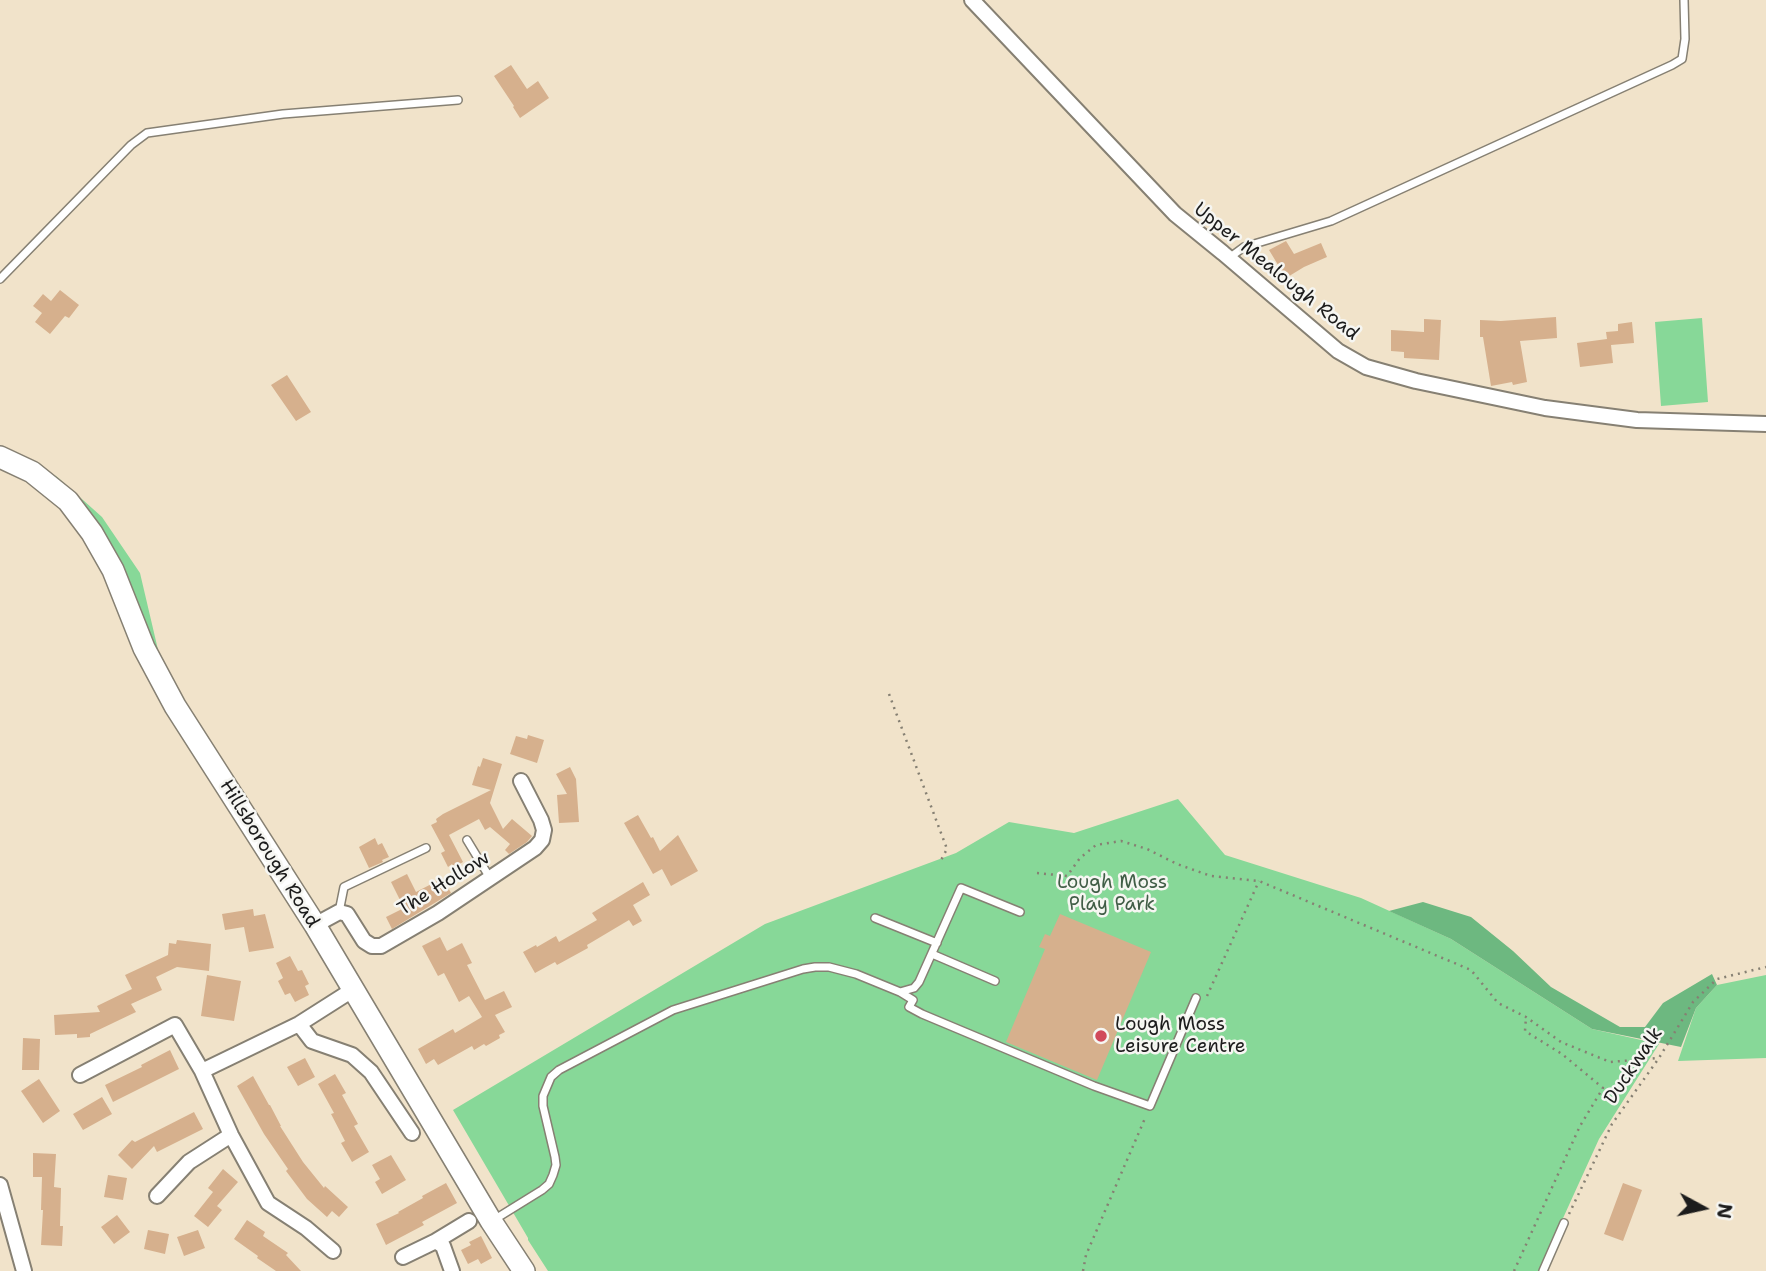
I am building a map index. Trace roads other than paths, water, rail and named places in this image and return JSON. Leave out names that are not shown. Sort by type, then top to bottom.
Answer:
[{"type":"main road","name":"Hillsborough Road","points":[[0,457],[32,472],[68,501],[92,533],[113,570],[144,648],[175,706],[315,925],[491,1221],[524,1271]]},
{"type":"street","name":"Upper Mealough Road","points":[[972,0],[1175,214],[1338,351],[1366,368],[1545,408],[1637,420],[1766,424]]},
{"type":"street","name":"The Hollow","points":[[339,912],[347,914],[364,941],[372,946],[381,946],[438,913],[535,848],[542,840],[544,830],[521,782]]},
{"type":"street","points":[[315,925],[339,912]]},
{"type":"street","points":[[202,1072],[299,1024],[354,989]]},
{"type":"street","points":[[299,1024],[313,1041],[352,1055],[372,1072],[412,1133]]},
{"type":"street","points":[[80,1075],[175,1026],[202,1072],[231,1135],[268,1203],[306,1228],[333,1251]]},
{"type":"street","points":[[157,1196],[189,1162],[231,1135]]},
{"type":"street","points":[[0,1185],[24,1271]]},
{"type":"street","points":[[403,1257],[469,1221]]},
{"type":"street","points":[[436,1241],[443,1247],[452,1271]]},
{"type":"lane","points":[[1229,258],[1244,247],[1331,221],[1672,65],[1682,59],[1685,39],[1684,0]]},
{"type":"lane","points":[[0,279],[131,145],[147,133],[283,114],[458,100]]},
{"type":"lane","points":[[467,840],[490,878]]},
{"type":"lane","points":[[339,912],[344,887],[426,848]]},
{"type":"lane","points":[[900,992],[914,988],[919,982],[961,888],[1020,912]]},
{"type":"lane","points":[[875,918],[937,943]]},
{"type":"lane","points":[[932,954],[995,981]]},
{"type":"lane","points":[[491,1221],[542,1190],[554,1175],[555,1157],[543,1106],[543,1096],[551,1077],[559,1070],[673,1010],[803,970],[829,967],[900,992],[913,1000],[909,1007],[922,1014],[1094,1086],[1150,1106],[1196,998]]},
{"type":"lane","points":[[1543,1271],[1564,1223]]},
{"type":"place","name":"Lough Moss Leisure Centre","points":[[1101,1036]]},
{"type":"park label","name":"Lough Moss Play Park","points":[[1112,894]]}]
